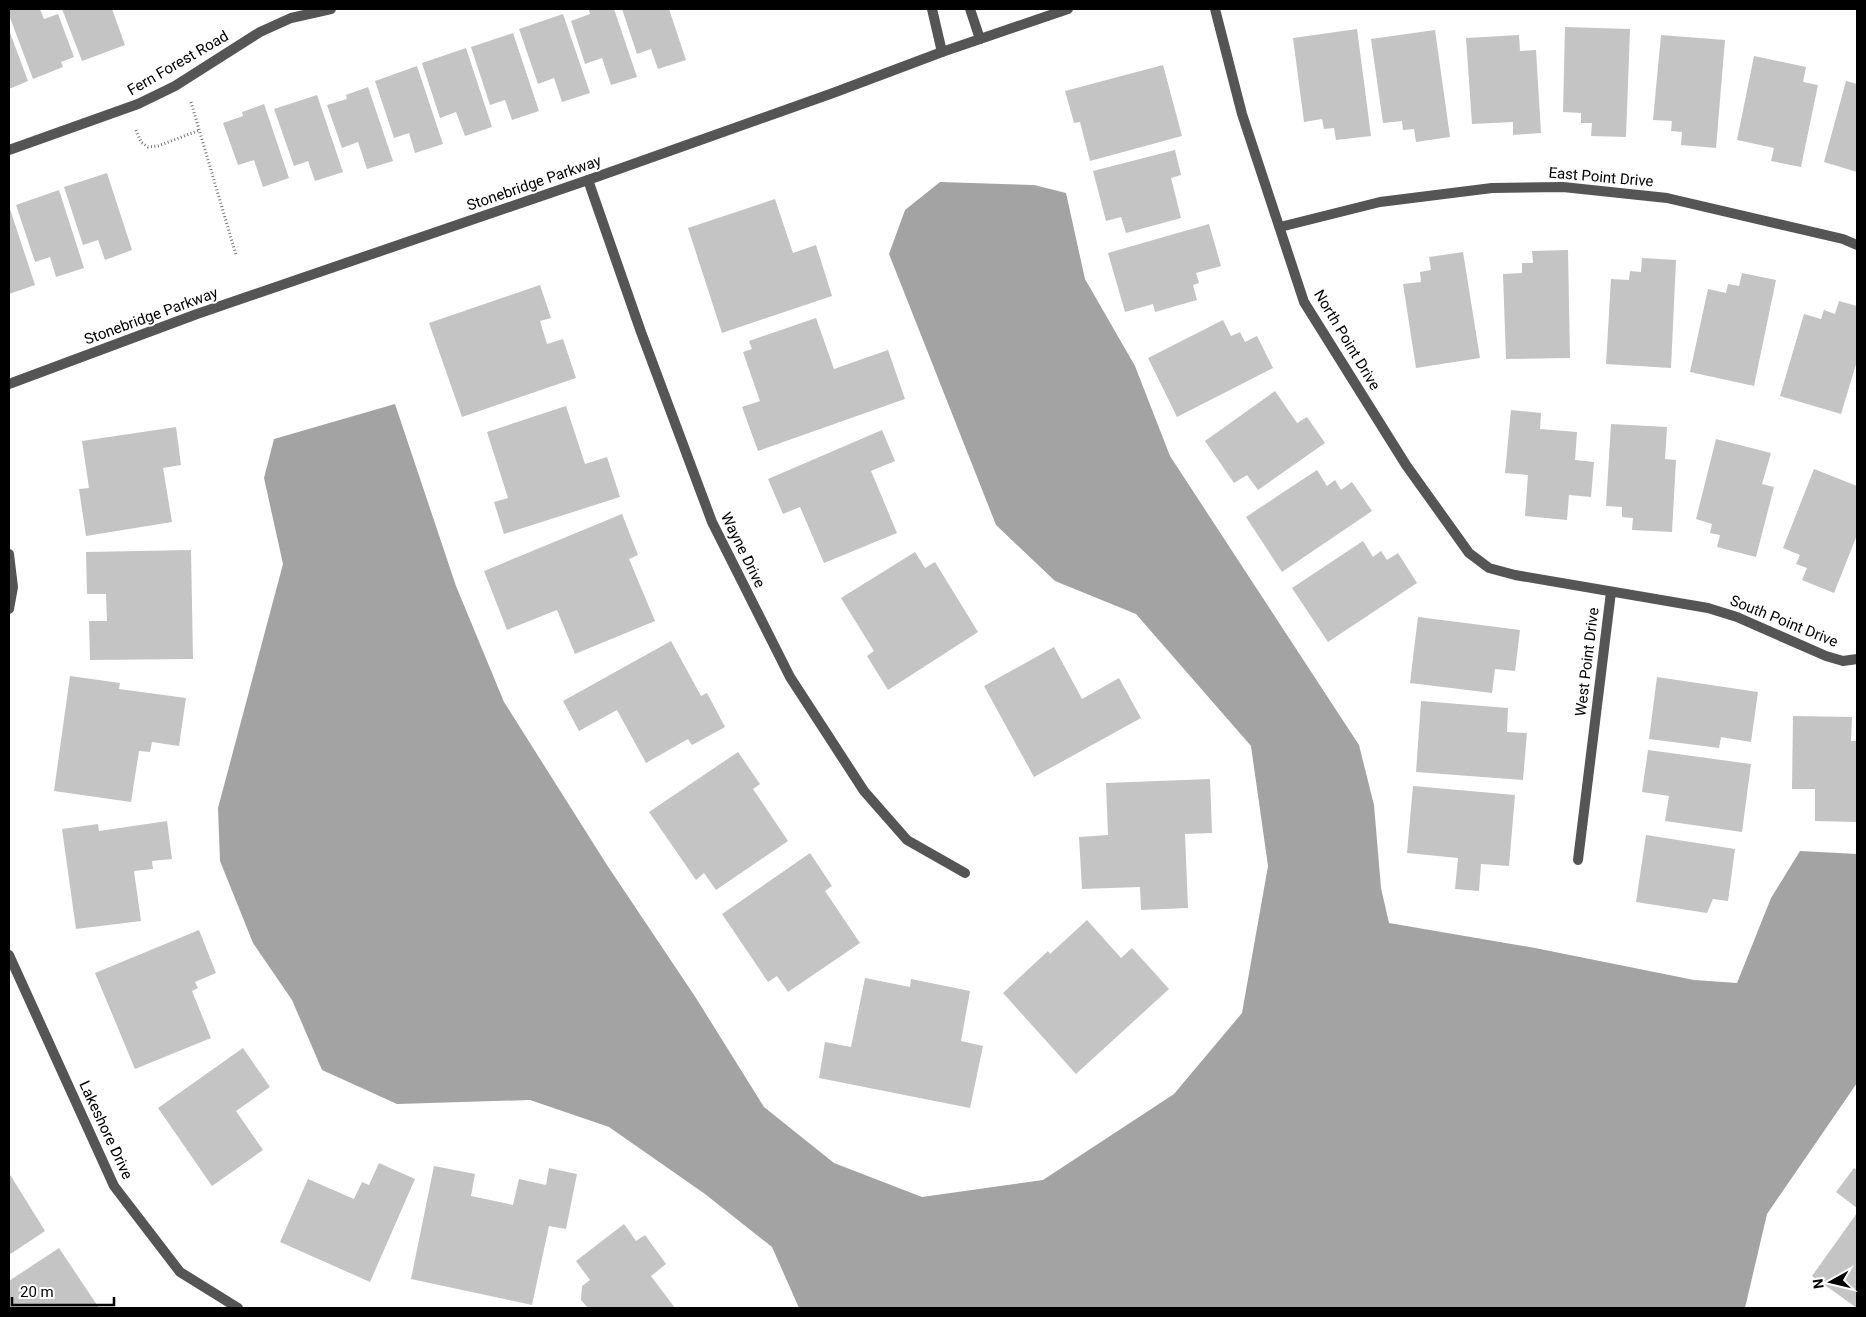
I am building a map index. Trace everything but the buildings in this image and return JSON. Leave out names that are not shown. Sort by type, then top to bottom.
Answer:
[{"type":"street","name":"Fern Forest Road","points":[[9,150],[138,104],[175,86],[260,32],[291,18],[331,9]]},
{"type":"street","points":[[932,9],[942,52]]},
{"type":"street","points":[[970,9],[980,39]]},
{"type":"street","name":"Stonebridge Parkway","points":[[9,384],[198,314],[588,180],[942,52],[1068,9]]},
{"type":"street","name":"North Point Drive","points":[[1215,9],[1242,114],[1304,302],[1406,465],[1469,553],[1489,568]]},
{"type":"street","name":"Wayne Drive","points":[[588,180],[641,332],[712,522],[790,677],[864,791],[907,840],[965,873]]},
{"type":"street","name":"East Point Drive","points":[[1280,227],[1380,202],[1492,188],[1563,187],[1666,198],[1842,238],[1857,245]]},
{"type":"street","points":[[9,554],[14,587],[9,609]]},
{"type":"street","name":"West Point Drive","points":[[1489,568],[1515,575],[1611,592],[1578,860]]},
{"type":"street","name":"South Point Drive","points":[[1611,592],[1708,608],[1738,617],[1826,656],[1843,661],[1857,659]]},
{"type":"street","name":"Lakeshore Drive","points":[[9,955],[114,1186],[180,1272],[238,1308]]},
{"type":"path","points":[[191,100],[236,255]]},
{"type":"path","points":[[135,128],[141,142],[148,147],[158,146],[200,130]]},
{"type":"shaded area","points":[[940,182],[1034,185],[1066,193],[1085,279],[1135,366],[1170,456],[1359,745],[1374,805],[1381,888],[1389,923],[1535,948],[1694,980],[1737,983],[1771,898],[1800,851],[1857,854],[1857,1083],[1767,1214],[1745,1308],[799,1308],[772,1247],[705,1194],[609,1127],[530,1100],[397,1104],[322,1070],[292,1000],[253,943],[220,861],[218,808],[283,564],[264,478],[274,439],[395,404],[456,586],[504,702],[607,865],[696,998],[764,1107],[834,1163],[922,1197],[1043,1180],[1174,1094],[1242,1013],[1268,866],[1251,746],[1136,614],[1055,581],[996,525],[889,254],[905,210]]}]
